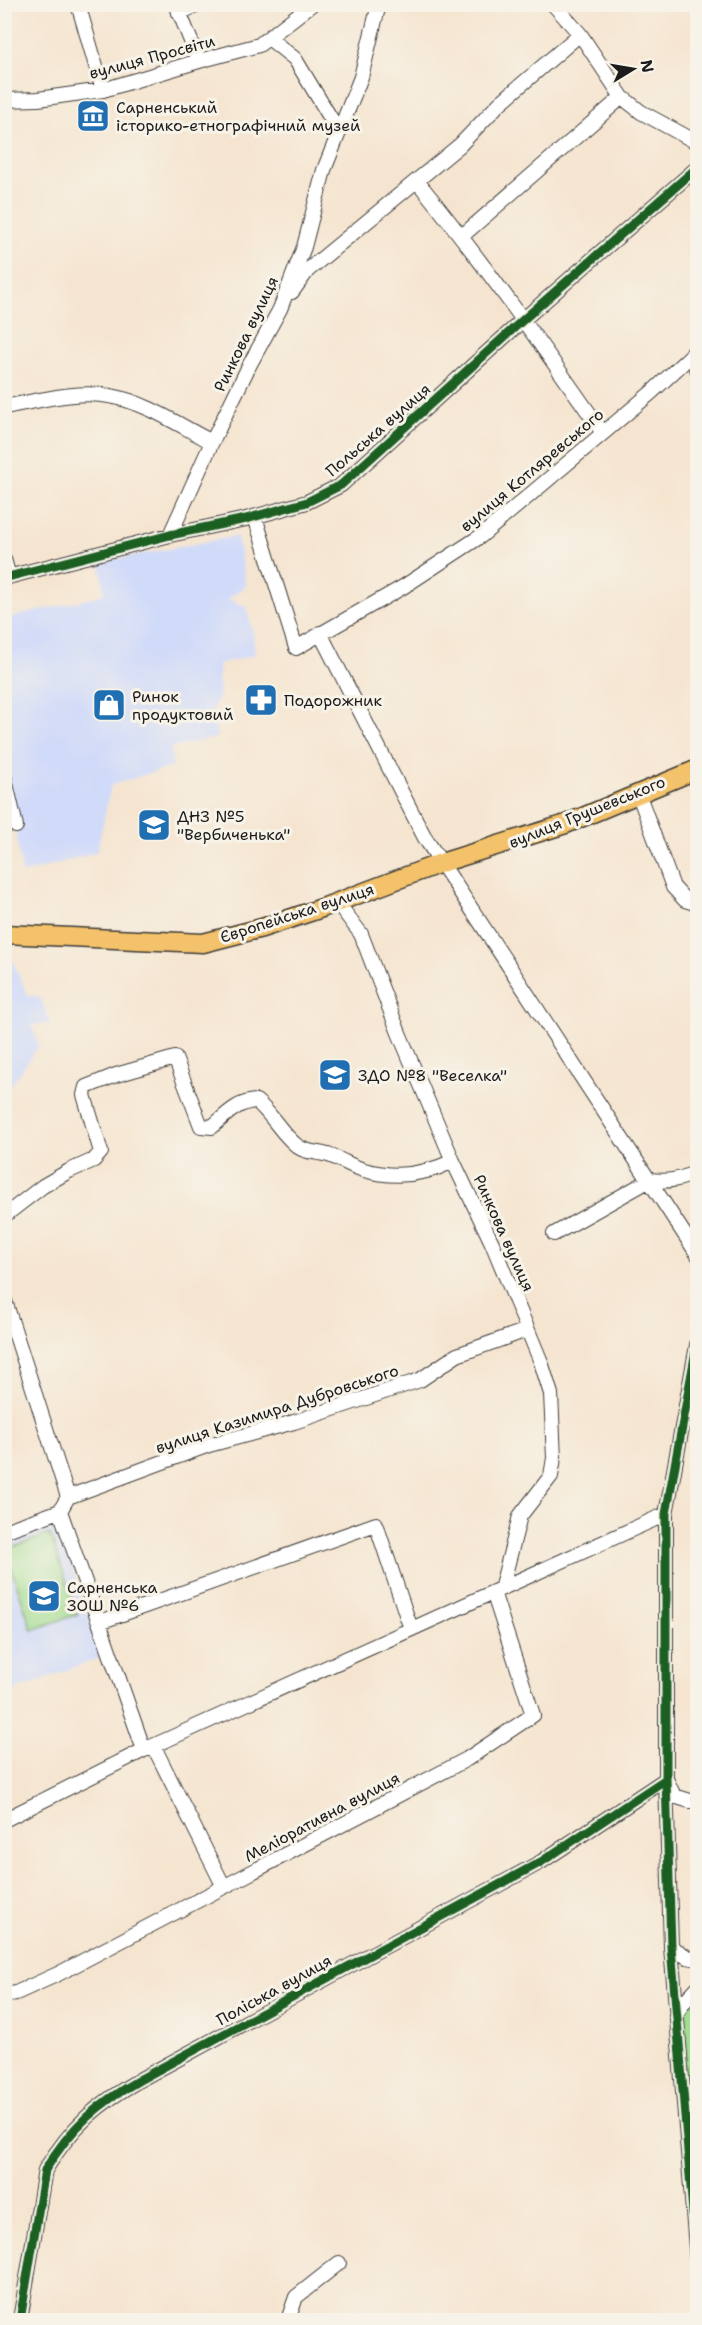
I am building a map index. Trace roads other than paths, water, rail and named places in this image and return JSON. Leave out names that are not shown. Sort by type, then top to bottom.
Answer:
[{"type":"main road","name":"вулиця Грушевського","points":[[441,863],[566,824],[698,769]]},
{"type":"main road","name":"Європейська вулиця","points":[[4,934],[203,943],[262,928],[441,863]]},
{"type":"street","points":[[78,4],[103,90]]},
{"type":"street","points":[[199,4],[177,9],[199,61]]},
{"type":"street","name":"вулиця Просвіти","points":[[4,100],[38,99],[103,90],[259,45],[270,39],[312,4]]},
{"type":"street","name":"Ринкова вулиця","points":[[170,535],[212,442],[280,309],[304,248],[324,170],[361,76],[379,4]]},
{"type":"street","points":[[553,4],[580,34],[622,97],[642,112],[698,143]]},
{"type":"street","points":[[280,309],[308,270],[460,145],[500,104],[580,34]]},
{"type":"street","points":[[270,39],[295,59],[339,132]]},
{"type":"street","points":[[462,236],[622,97]]},
{"type":"street","name":"Польська вулиця","points":[[7,578],[170,535],[255,517],[306,502],[341,485],[524,319],[698,167]]},
{"type":"street","points":[[417,181],[462,236],[524,319],[603,433]]},
{"type":"street","name":"вулиця Котляревського","points":[[320,633],[403,586],[481,536],[695,352]]},
{"type":"street","name":"вулиця Котляревського","points":[[695,352],[698,371]]},
{"type":"street","points":[[4,407],[70,396],[111,396],[154,412],[212,442]]},
{"type":"street","points":[[255,517],[297,648],[320,633],[425,838],[698,1255]]},
{"type":"street","points":[[4,559],[7,578]]},
{"type":"street","points":[[4,775],[16,826]]},
{"type":"street","points":[[638,793],[673,887],[686,900],[698,904]]},
{"type":"street","name":"Ринкова вулиця","points":[[345,899],[453,1161],[492,1244],[541,1362],[551,1394],[554,1458],[551,1476],[520,1516],[498,1589]]},
{"type":"street","points":[[4,1216],[43,1186],[94,1160],[101,1152],[84,1095],[86,1087],[116,1075],[175,1058],[201,1126],[212,1127],[234,1108],[245,1102],[256,1101],[266,1109],[281,1131],[298,1148],[331,1156],[363,1170],[387,1175],[414,1175],[453,1161]]},
{"type":"street","points":[[554,1234],[650,1180],[665,1182],[683,1179],[698,1171]]},
{"type":"street","points":[[4,1298],[68,1497],[60,1511],[4,1531]]},
{"type":"street","name":"вулиця Казимира Дубровського","points":[[68,1497],[209,1445],[294,1422],[420,1380],[457,1354],[527,1330]]},
{"type":"street","points":[[698,1340],[666,1514],[666,1779],[671,1947],[696,2223],[698,2272]]},
{"type":"street","points":[[60,1511],[149,1749],[224,1887]]},
{"type":"street","points":[[4,1820],[149,1749],[666,1514]]},
{"type":"street","points":[[100,1622],[376,1524],[411,1629]]},
{"type":"street","name":"Меліоративна вулиця","points":[[4,1995],[16,1993],[58,1974],[224,1887],[467,1758],[533,1715],[498,1589]]},
{"type":"street","points":[[666,1779],[674,1796],[698,1801]]},
{"type":"street","name":"Поліська вулиця","points":[[20,2320],[45,2170],[58,2148],[91,2112],[141,2079],[541,1862],[666,1779]]},
{"type":"street","points":[[671,1947],[687,1957],[698,1959]]},
{"type":"street","points":[[676,2015],[698,1987]]},
{"type":"street","points":[[288,2320],[296,2297],[339,2263]]},
{"type":"place","name":"Сарненський історико-етнографічний музей","points":[[93,116]]},
{"type":"place","name":"Подорожник","points":[[261,700]]},
{"type":"place","name":"Ринок продуктовий","points":[[109,705]]},
{"type":"place","name":"ДНЗ №5 \"Вербиченька\"","points":[[154,825]]},
{"type":"place","name":"ЗДО №8 \"Веселка\"","points":[[335,1075]]},
{"type":"place","name":"Сарненська ЗОШ №6","points":[[44,1596]]}]
